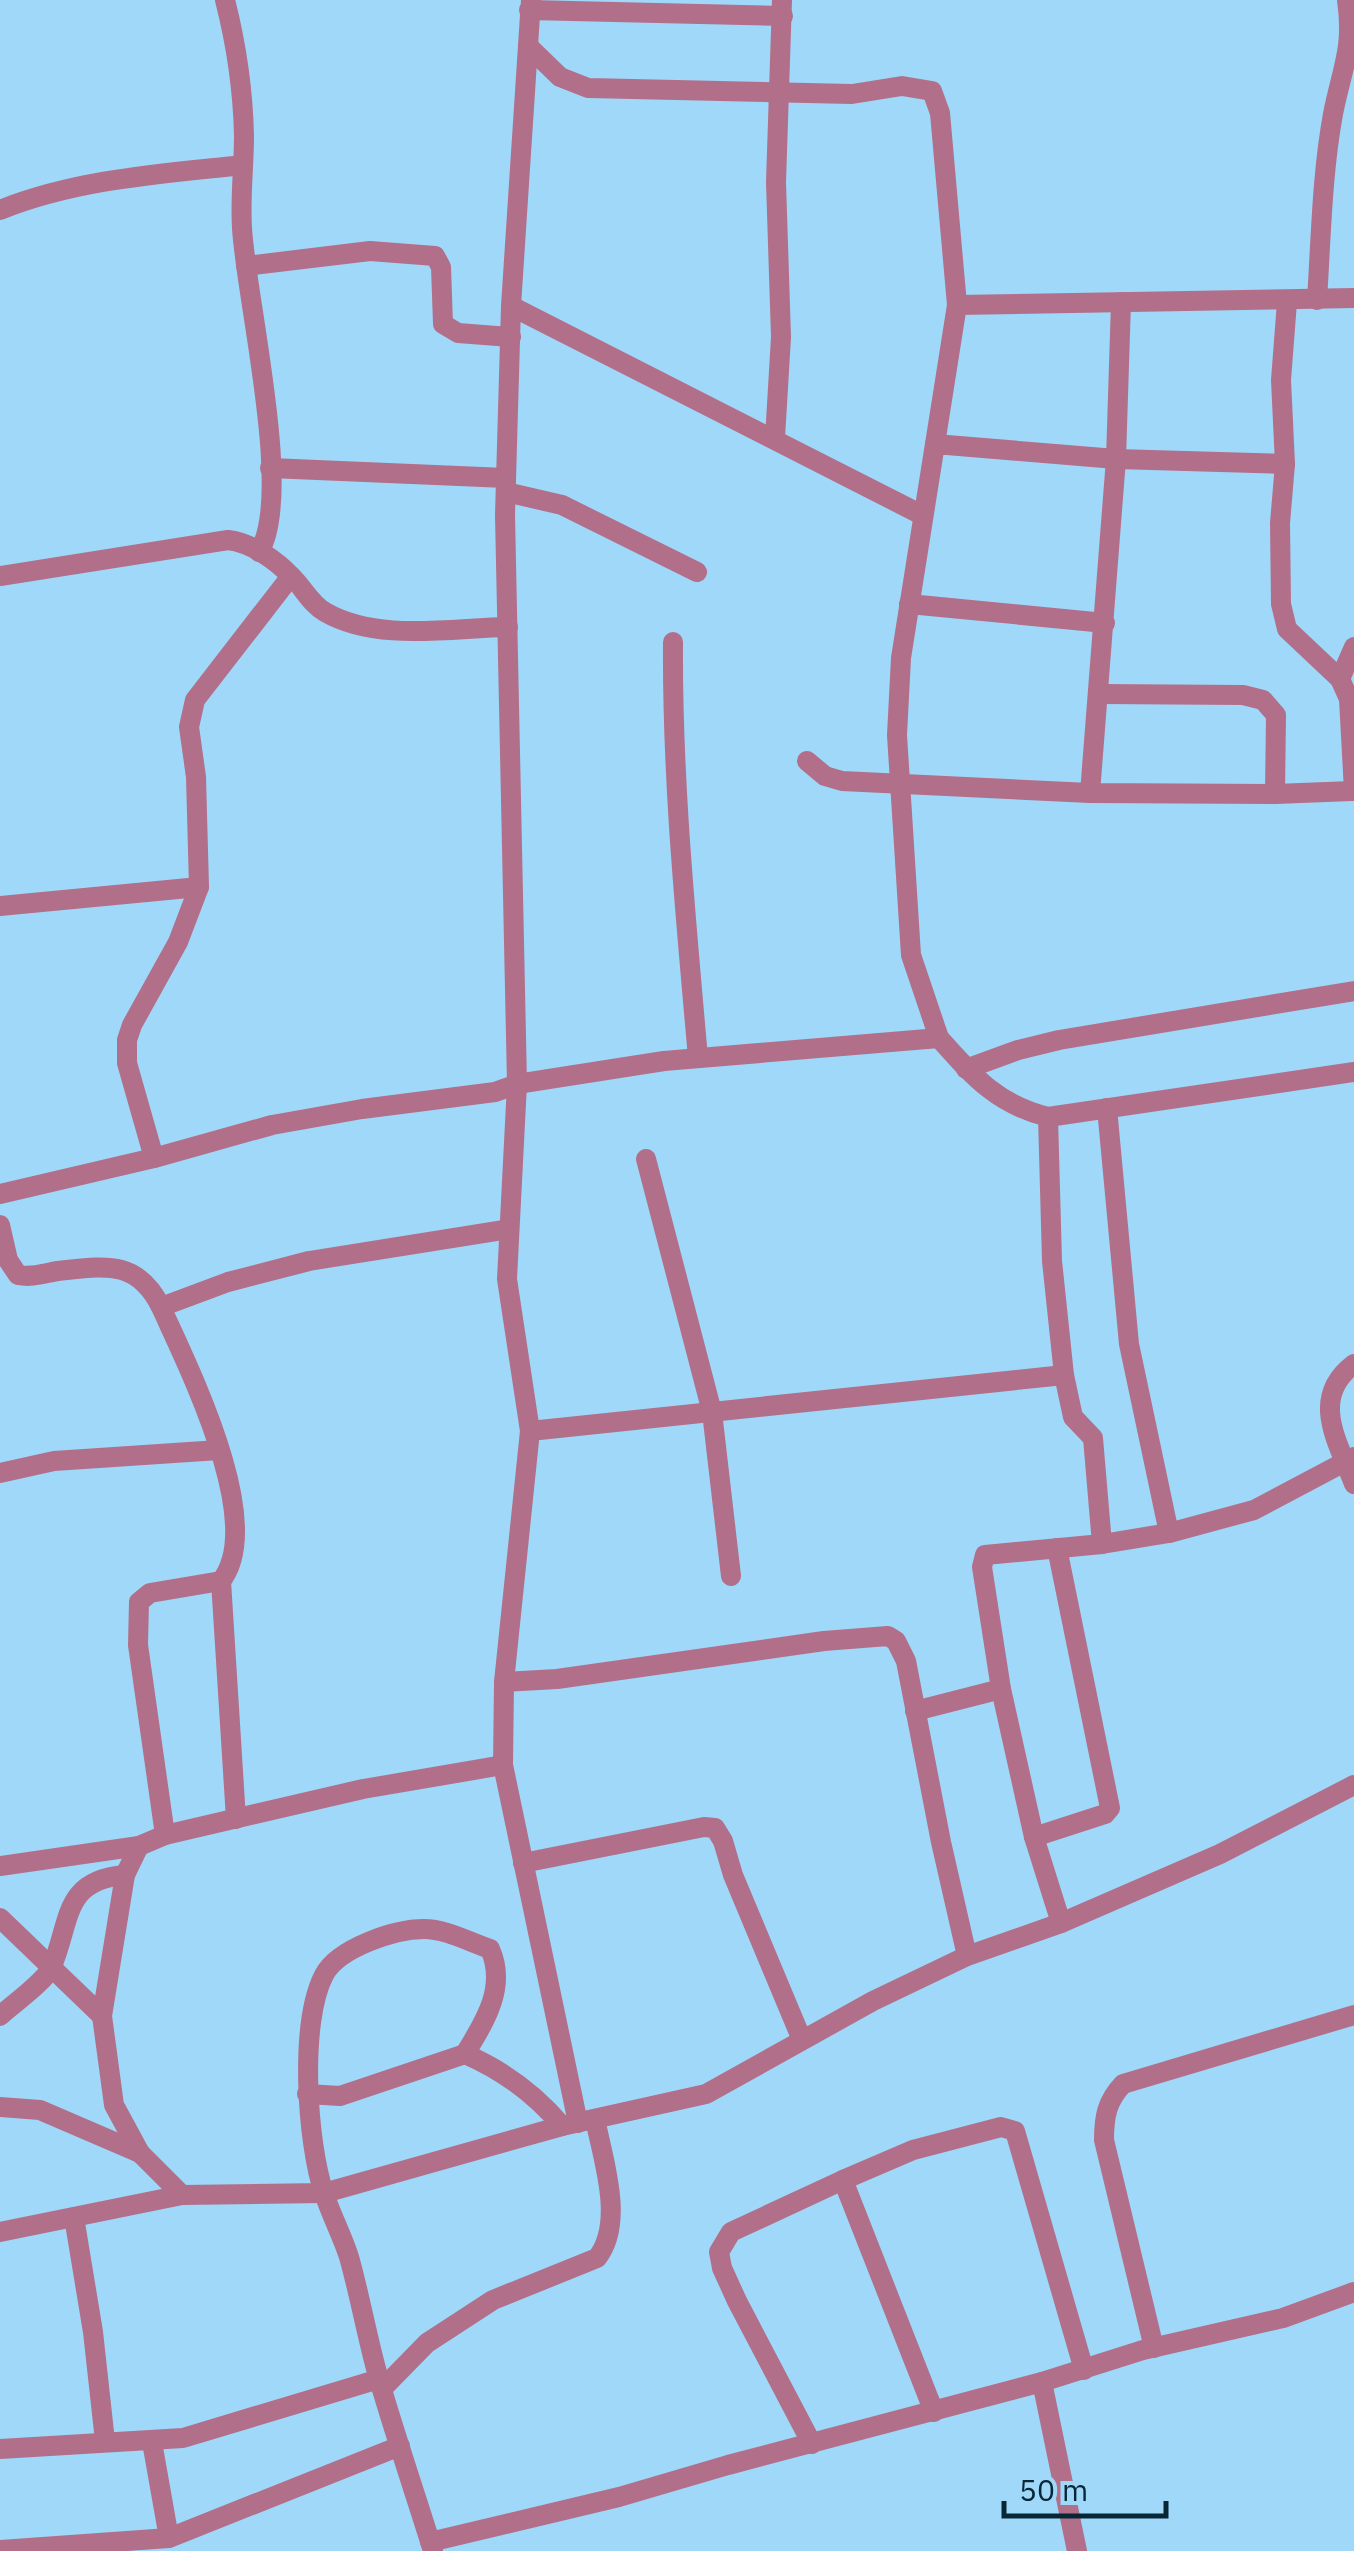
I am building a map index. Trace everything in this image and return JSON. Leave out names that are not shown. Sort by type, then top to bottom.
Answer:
[{"type":"street","points":[[225,0],[243,105],[242,229],[258,330],[270,468],[272,513],[268,537],[259,552]]},
{"type":"street","points":[[1317,300],[1333,113],[1348,81],[1352,26],[1347,0]]},
{"type":"street","points":[[0,2449],[183,2438],[381,2384],[427,2343],[494,2300],[596,2258],[605,2248],[610,2230],[608,2200],[578,2122],[502,1765],[504,1682],[530,1432],[507,1279],[517,1084],[506,485],[510,306],[530,5],[783,8],[776,234],[781,338],[775,438]]},
{"type":"street","points":[[528,46],[560,77],[588,88],[852,94],[902,86],[932,91],[940,113],[957,305],[901,658],[897,735],[912,955],[939,1038],[983,1086],[1012,1106],[1048,1117],[1354,1072]]},
{"type":"street","points":[[0,210],[38,194],[100,182],[243,164]]},
{"type":"street","points":[[246,266],[370,251],[436,256],[441,267],[443,324],[458,333],[511,337]]},
{"type":"street","points":[[957,305],[1354,298]]},
{"type":"street","points":[[1090,793],[1116,459],[1121,302]]},
{"type":"street","points":[[808,760],[825,776],[842,781],[1090,793],[1353,791],[1349,699],[1340,680],[1287,629],[1281,604],[1286,464],[1281,380],[1287,302]]},
{"type":"street","points":[[510,306],[922,515]]},
{"type":"street","points":[[935,444],[1116,459],[1286,464]]},
{"type":"street","points":[[270,468],[506,485],[562,506],[697,572]]},
{"type":"street","points":[[0,576],[208,541],[245,542],[292,576],[319,609],[343,622],[366,628],[508,627]]},
{"type":"street","points":[[154,1158],[127,1063],[127,1040],[178,942],[200,887],[196,777],[189,726],[195,700],[292,576]]},
{"type":"street","points":[[909,604],[1105,623]]},
{"type":"street","points":[[673,642],[677,817],[698,1058]]},
{"type":"street","points":[[1340,680],[1354,647]]},
{"type":"street","points":[[1099,694],[1243,694],[1263,700],[1276,716],[1275,794]]},
{"type":"street","points":[[0,906],[200,887]]},
{"type":"street","points":[[966,1068],[1059,1040],[1354,991]]},
{"type":"street","points":[[0,1194],[272,1125],[362,1109],[496,1092],[517,1084],[698,1058],[939,1038]]},
{"type":"street","points":[[1107,1108],[1129,1344],[1168,1533]]},
{"type":"street","points":[[1048,1117],[1052,1261],[1064,1375],[1073,1417],[1093,1438],[1102,1544]]},
{"type":"street","points":[[646,1159],[712,1412],[731,1576]]},
{"type":"street","points":[[0,1225],[8,1260],[18,1275],[110,1266],[141,1279],[161,1307],[213,1425],[237,1536],[229,1571],[221,1581],[150,1593],[139,1602],[138,1646],[165,1836]]},
{"type":"street","points":[[161,1307],[228,1282],[309,1260],[509,1229]]},
{"type":"street","points":[[1354,1364],[1329,1397],[1329,1415],[1350,1459],[1354,1484]]},
{"type":"street","points":[[530,1432],[1064,1375]]},
{"type":"street","points":[[0,1473],[54,1461],[219,1450]]},
{"type":"street","points":[[1061,1923],[1034,1837],[1001,1690],[982,1560],[985,1555],[1102,1544],[1168,1533],[1254,1510],[1350,1459]]},
{"type":"street","points":[[1034,1837],[1101,1816],[1110,1808],[1057,1548]]},
{"type":"street","points":[[221,1581],[236,1819]]},
{"type":"street","points":[[504,1682],[556,1680],[824,1641],[888,1636],[896,1641],[906,1660],[968,1956]]},
{"type":"street","points":[[914,1711],[1001,1690]]},
{"type":"street","points":[[0,1866],[139,1846],[165,1836],[363,1788],[502,1765]]},
{"type":"street","points":[[0,2232],[182,2195],[324,2193],[578,2122],[706,2094],[802,2040],[968,1956],[1061,1923],[1220,1854],[1354,1786]]},
{"type":"street","points":[[523,1863],[715,1828],[724,1841],[734,1875],[802,2040]]},
{"type":"street","points":[[139,1846],[126,1875],[102,2016],[114,2105],[140,2154],[182,2195]]},
{"type":"street","points":[[0,2016],[51,1970],[66,1914],[87,1887],[104,1877],[126,1875]]},
{"type":"street","points":[[0,1918],[102,2016]]},
{"type":"street","points":[[465,2054],[498,1987],[498,1967],[490,1949],[423,1928],[367,1941],[342,1955],[325,1972],[315,1998],[307,2094],[324,2193],[336,2217],[381,2384],[432,2546],[934,2412],[1154,2348],[1283,2318],[1354,2292]]},
{"type":"street","points":[[1154,2348],[1104,2140],[1111,2096],[1123,2084],[1354,2015]]},
{"type":"street","points":[[307,2094],[340,2096],[465,2054],[492,2066],[578,2122]]},
{"type":"street","points":[[0,2107],[40,2110],[140,2154]]},
{"type":"street","points":[[812,2444],[737,2301],[719,2252],[732,2232],[913,2150],[1002,2127],[1015,2131],[1084,2370]]},
{"type":"street","points":[[843,2180],[934,2412]]},
{"type":"street","points":[[74,2217],[106,2441]]},
{"type":"street","points":[[1042,2382],[1077,2551]]},
{"type":"street","points":[[152,2442],[170,2538]]},
{"type":"street","points":[[0,2550],[85,2548],[170,2538],[400,2446]]}]
